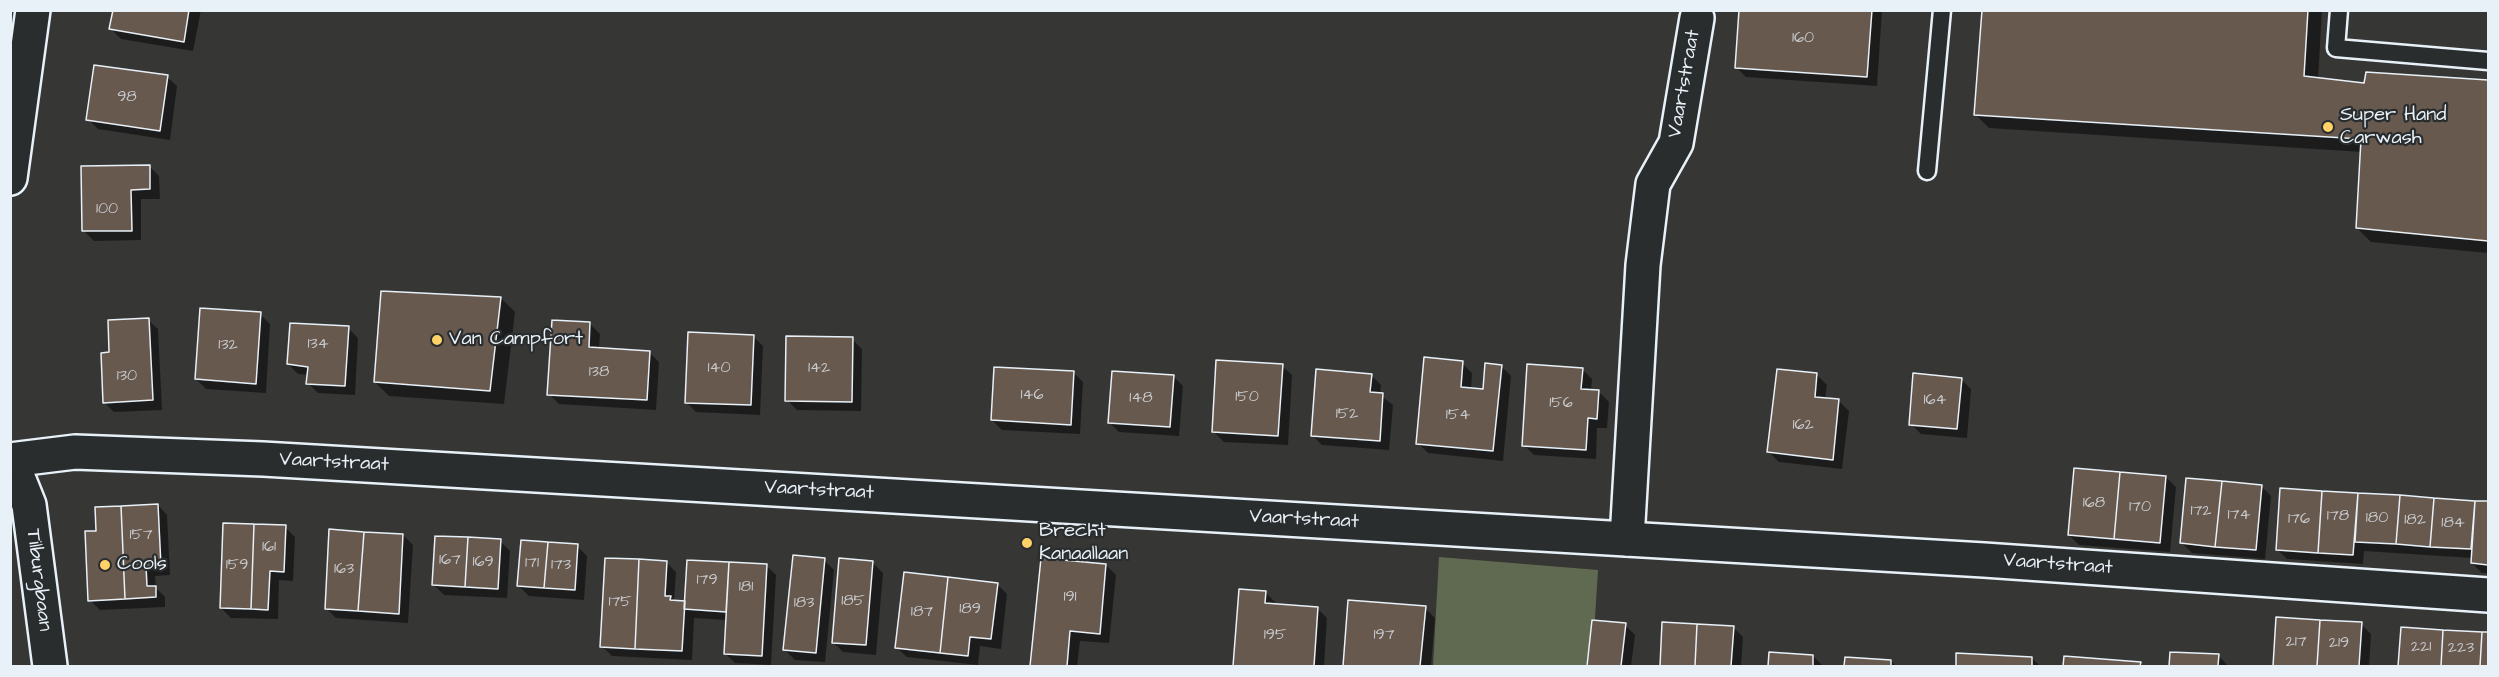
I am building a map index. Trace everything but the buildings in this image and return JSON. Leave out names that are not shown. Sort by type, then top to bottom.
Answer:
[{"type":"main road","points":[[10,178],[33,10]]},
{"type":"main road","name":"Vaartstraat","points":[[1627,539],[1643,265],[1653,184],[1676,143],[1696,18]]},
{"type":"main road","name":"Vaartstraat","points":[[11,460],[75,452],[263,459],[1996,560],[2488,596]]},
{"type":"main road","name":"Tilburgbaan","points":[[11,460],[29,505],[50,666]]},
{"type":"lane","points":[[1927,171],[1942,10]]},
{"type":"lane","points":[[2339,10],[2336,48],[2488,61]]},
{"type":"green space","points":[[1439,557],[1598,570],[1592,666],[1433,666]]},
{"type":"place","name":"Super Hand Carwash","points":[[2328,127]]},
{"type":"place","name":"Van Campfort","points":[[437,340]]},
{"type":"place","name":"Brecht Kanaallaan","points":[[1027,543]]},
{"type":"place","name":"Cools","points":[[105,565]]}]
